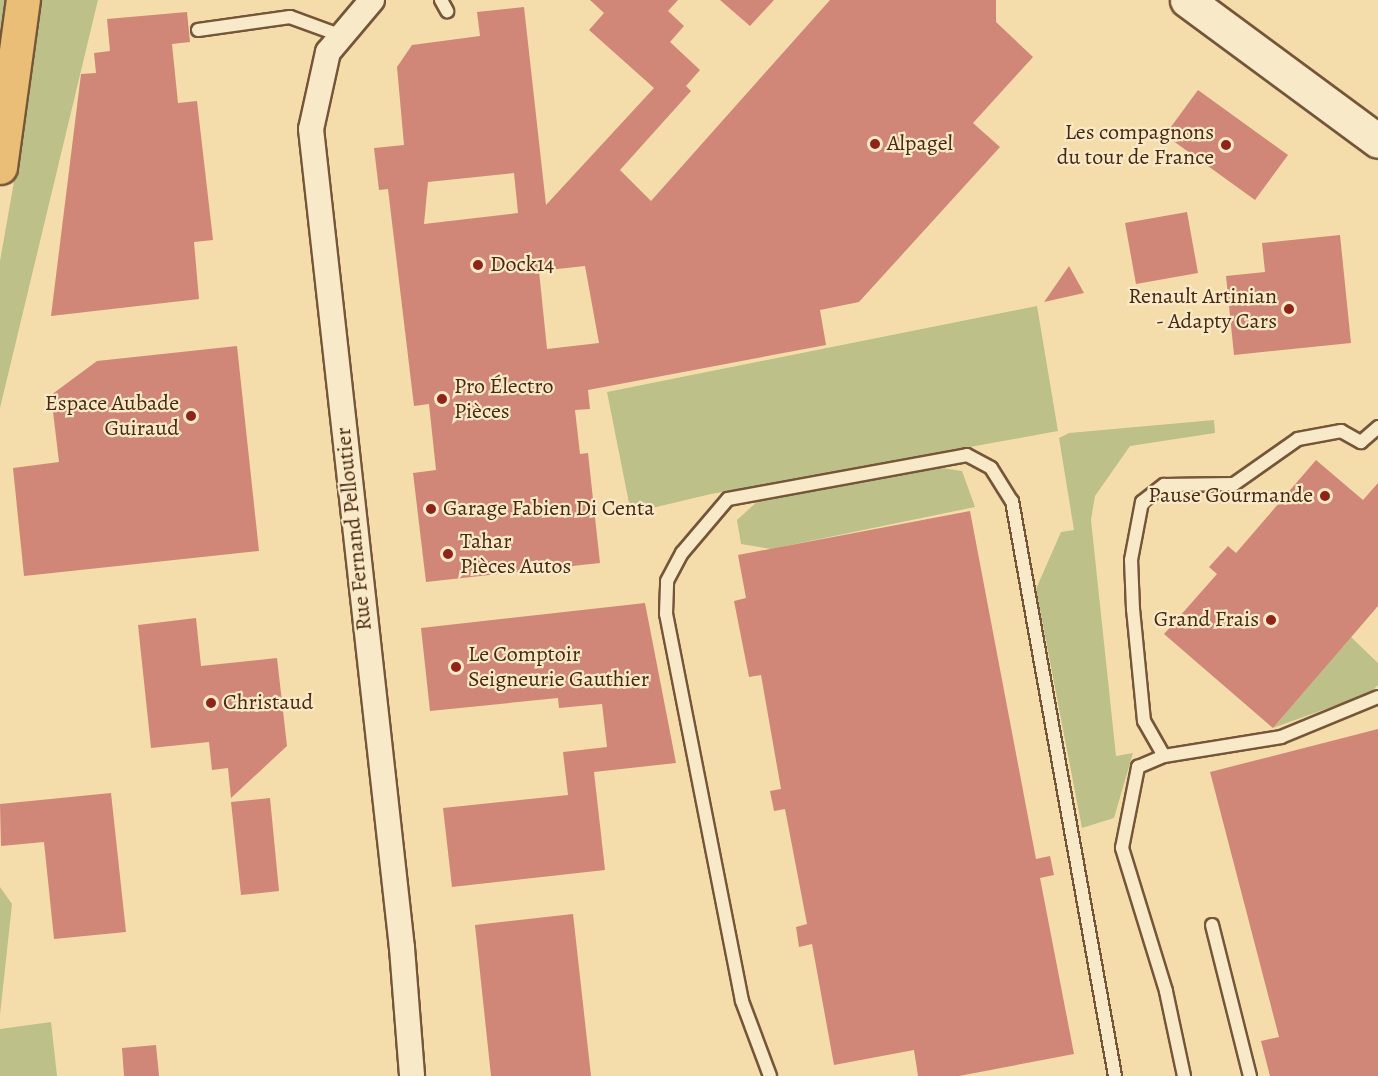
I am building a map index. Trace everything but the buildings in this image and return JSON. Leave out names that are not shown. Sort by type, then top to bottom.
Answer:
[{"type":"highway","points":[[0,167],[23,0]]},
{"type":"main road","points":[[1187,0],[1378,141]]},
{"type":"street","name":"Rue Fernand Pelloutier","points":[[372,0],[328,52],[311,129],[402,948],[412,1076]]},
{"type":"lane","points":[[198,30],[290,17],[342,36]]},
{"type":"lane","points":[[1164,756],[1144,722],[1143,678],[1132,609],[1131,560],[1142,502],[1164,485],[1234,484],[1298,439],[1341,431],[1361,442],[1378,427]]},
{"type":"lane","points":[[770,1076],[742,1001],[666,614],[667,581],[682,553],[728,499],[967,455],[991,468],[1012,501],[1103,996],[1115,1076]]},
{"type":"lane","points":[[1184,1076],[1166,991],[1122,848],[1138,766],[1164,756],[1281,736],[1378,697]]},
{"type":"lane","points":[[1212,925],[1250,1076]]},
{"type":"green space","points":[[0,0],[10,0],[0,77]]},
{"type":"green space","points":[[41,0],[98,0],[0,408],[0,261],[29,97]]},
{"type":"green space","points":[[1037,306],[1058,431],[711,494],[631,513],[607,392]]},
{"type":"green space","points":[[1214,420],[1215,433],[1130,446],[1095,496],[1091,520],[1116,756],[1133,753],[1114,818],[1082,828],[1036,589],[1061,532],[1074,530],[1059,438],[1069,433]]},
{"type":"green space","points":[[935,467],[962,471],[975,507],[771,549],[741,544],[737,520],[759,500]]},
{"type":"green space","points":[[1351,637],[1378,663],[1378,685],[1370,693],[1273,728]]},
{"type":"green space","points":[[0,887],[12,904],[0,1015]]},
{"type":"green space","points":[[51,1022],[57,1076],[0,1076],[0,1029]]},
{"type":"place","name":"Alpagel","points":[[875,144]]},
{"type":"place","name":"Les compagnons du tour de France","points":[[1226,145]]},
{"type":"place","name":"Dock14","points":[[478,265]]},
{"type":"place","name":"Renault Artinian - Adapty Cars","points":[[1289,309]]},
{"type":"place","name":"Pro Électro Pièces","points":[[442,399]]},
{"type":"place","name":"Espace Aubade Guiraud","points":[[191,416]]},
{"type":"place","name":"Pause Gourmande","points":[[1325,496]]},
{"type":"place","name":"Garage Fabien Di Centa","points":[[431,509]]},
{"type":"place","name":"Tahar Pièces Autos","points":[[448,554]]},
{"type":"place","name":"Grand Frais","points":[[1271,620]]},
{"type":"place","name":"Le Comptoir Seigneurie Gauthier","points":[[456,667]]},
{"type":"place","name":"Christaud","points":[[211,703]]}]
